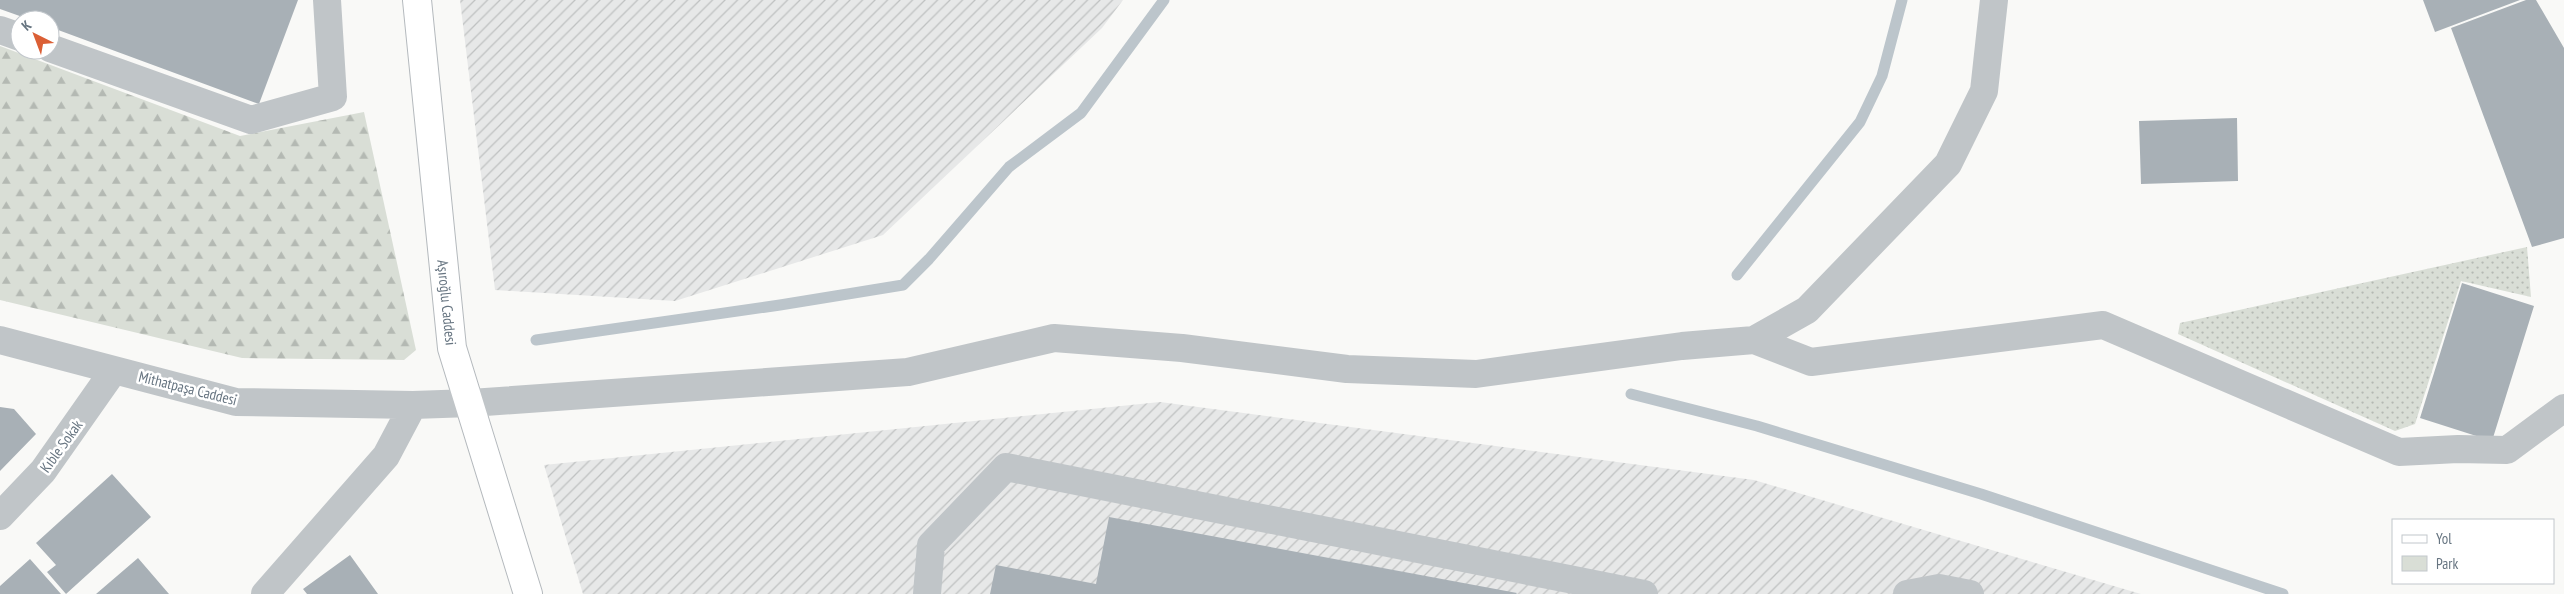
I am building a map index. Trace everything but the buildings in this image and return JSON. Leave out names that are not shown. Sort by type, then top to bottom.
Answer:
[{"type":"main road","name":"Aşıroğlu Caddesi","points":[[417,0],[452,348],[471,403],[528,594]]},
{"type":"street","points":[[60,52],[252,120],[333,97],[327,0]]},
{"type":"street","points":[[1754,340],[1807,310],[1948,164],[1984,91],[1994,0]]},
{"type":"street","points":[[1754,340],[1811,362],[2103,325],[2399,452],[2458,449],[2507,450],[2564,408]]},
{"type":"street","name":"Mithatpaşa Caddesi","points":[[0,340],[236,402],[413,405],[471,403],[908,372],[1054,338],[1182,348],[1347,369],[1476,374],[1682,346],[1754,340]]},
{"type":"street","name":"Kıble Sokak","points":[[0,516],[43,471],[114,370]]},
{"type":"street","points":[[266,594],[386,456],[413,405]]},
{"type":"street","points":[[927,594],[931,545],[1006,468],[1644,594]]},
{"type":"street","points":[[1907,594],[1939,588],[1970,594]]},
{"type":"shaded area","points":[[460,0],[1123,0],[1102,28],[883,235],[675,301],[495,290]]},
{"type":"shaded area","points":[[1160,402],[1754,480],[2141,594],[583,594],[544,465]]},
{"type":"green space","points":[[0,46],[10,50],[10,60],[37,60],[240,136],[364,112],[416,350],[404,360],[242,358],[0,300]]},
{"type":"green space","points":[[2527,247],[2531,297],[2461,281],[2415,424],[2395,431],[2178,334],[2180,323]]},
{"type":"waterway","points":[[536,340],[780,305],[903,285],[929,259],[1009,167],[1081,113],[1164,0]]},
{"type":"waterway","points":[[1737,275],[1860,122],[1882,76],[1902,0]]},
{"type":"waterway","points":[[1631,394],[1757,426],[1981,494],[2283,594]]}]
